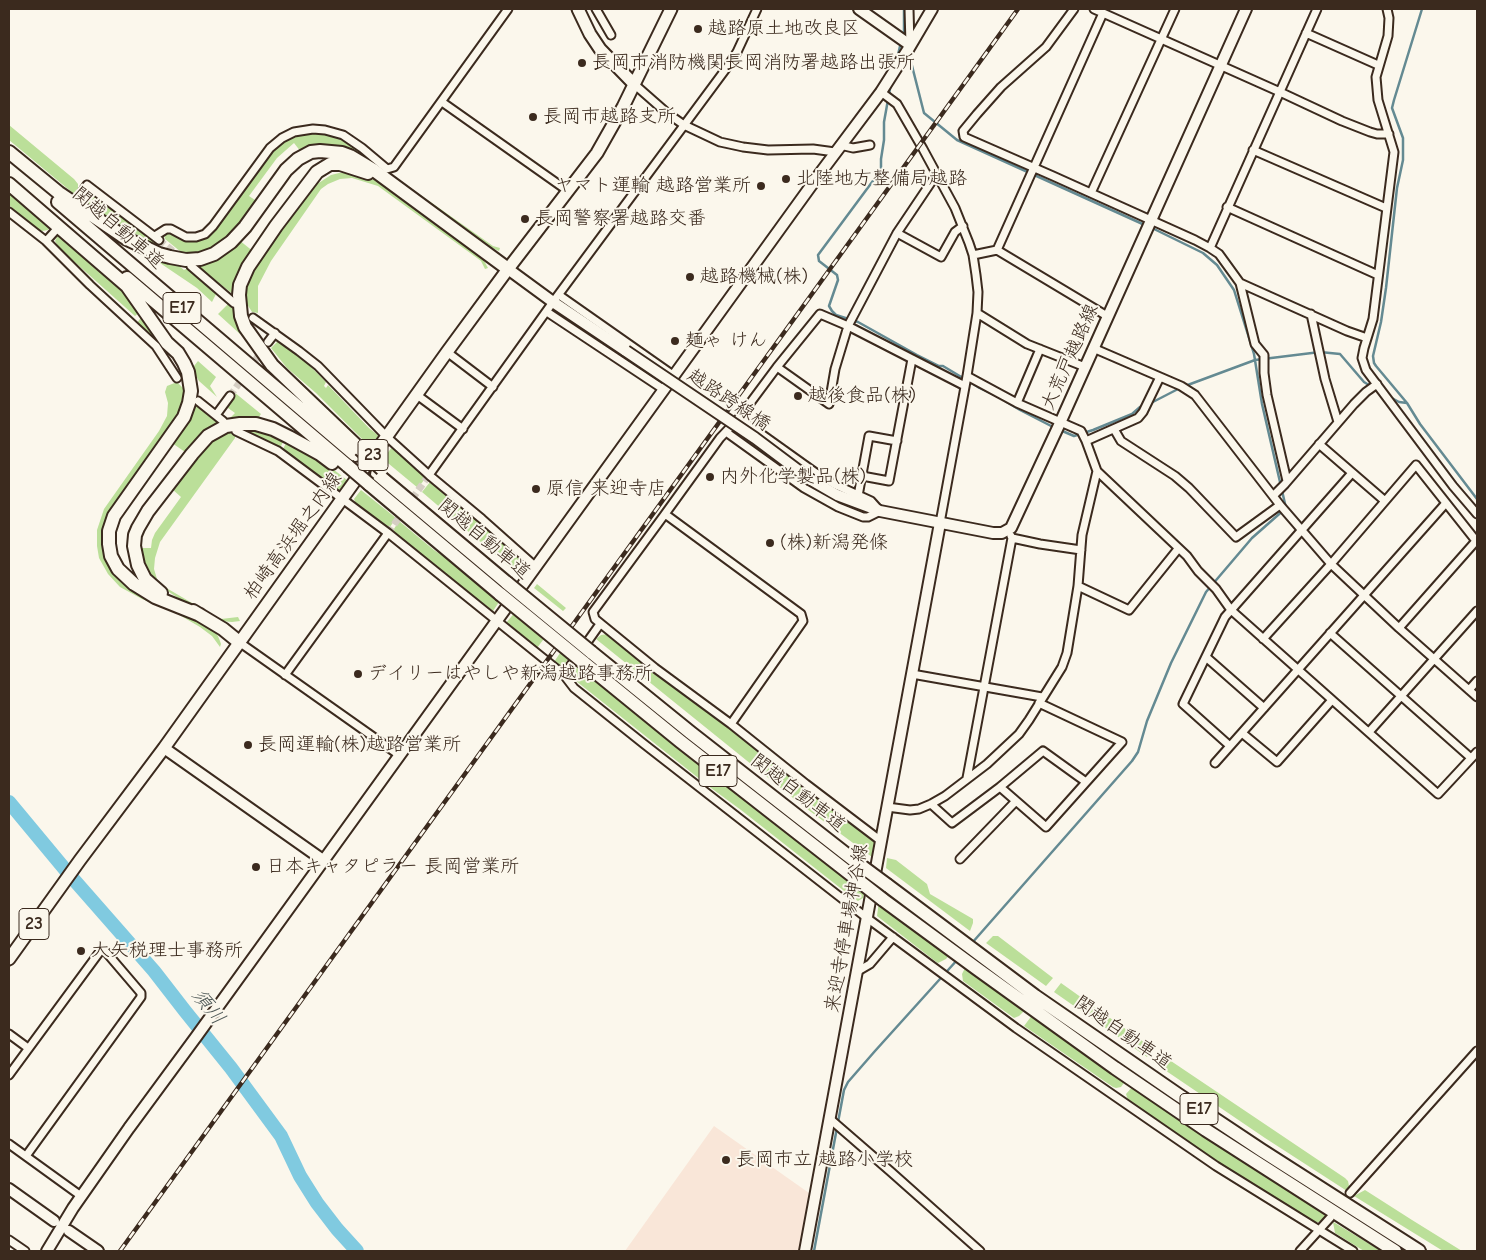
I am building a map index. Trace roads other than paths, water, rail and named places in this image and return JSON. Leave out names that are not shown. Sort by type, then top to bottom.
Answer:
[{"type":"highway","points":[[9,152],[58,193],[127,239],[170,258],[186,260],[200,259],[214,254],[231,242],[245,227],[286,170],[298,159],[311,152],[328,151],[350,156],[375,171],[508,269]]},
{"type":"highway","name":"関越自動車道","points":[[9,159],[373,479],[460,562],[687,747],[857,871],[887,885],[950,942]]},
{"type":"highway","points":[[373,479],[352,461],[272,365],[252,338],[241,316],[239,303],[240,286],[248,267],[310,179],[330,164],[340,164],[368,173],[413,200]]},
{"type":"highway","name":"関越自動車道","points":[[9,177],[352,461]]},
{"type":"highway","points":[[9,184],[127,286],[167,343],[178,353],[188,372],[189,403],[184,417],[114,516],[109,531],[108,544],[111,556],[118,570],[134,584],[155,597],[200,615]]},
{"type":"highway","points":[[239,642],[223,629],[158,591],[145,579],[138,565],[134,546],[135,535],[143,520],[192,454],[208,436],[221,428],[233,424],[264,426],[289,436],[320,454],[352,461]]},
{"type":"highway","name":"関越自動車道","points":[[373,479],[508,583],[691,733],[857,871],[882,899],[1072,1021],[1261,1150],[1419,1251]]},
{"type":"highway","name":"関越自動車道","points":[[980,963],[1071,1037],[1206,1130],[1395,1251]]},
{"type":"main road","points":[[578,9],[590,34],[600,48],[634,84]]},
{"type":"main road","name":"柏崎高浜堀之内線","points":[[9,960],[80,860],[164,748],[447,352],[607,137],[671,9]]},
{"type":"main road","points":[[859,9],[910,47]]},
{"type":"main road","points":[[47,1251],[81,1196],[129,1128],[663,389],[838,148],[881,92],[932,9]]},
{"type":"main road","name":"大荒戸越路線","points":[[1010,534],[1246,9]]},
{"type":"main road","points":[[508,269],[556,298]]},
{"type":"main road","name":"越路跨線橋","points":[[556,298],[626,351],[755,438],[811,480],[837,495],[880,511]]},
{"type":"main road","points":[[880,511],[993,533],[1010,534]]},
{"type":"main road","name":"来迎寺停車場神谷線","points":[[805,1251],[940,523]]},
{"type":"main road","points":[[164,748],[323,860]]},
{"type":"main road","points":[[9,1188],[54,1221]]},
{"type":"main road","points":[[68,1231],[98,1251]]},
{"type":"street","points":[[80,195],[87,185],[157,238],[166,229],[171,229],[186,237],[196,237],[205,234],[213,226],[270,148],[282,138],[294,132],[313,129],[343,135],[387,169],[390,169],[394,167],[442,102],[508,9]]},
{"type":"street","points":[[596,9],[611,35]]},
{"type":"street","points":[[429,475],[556,298],[732,59],[757,9]]},
{"type":"street","points":[[909,9],[910,47]]},
{"type":"street","points":[[1074,9],[1046,47],[1000,87],[963,131],[964,137],[1091,193],[1210,248],[1219,254],[1240,282],[1255,344],[1264,355],[1267,395],[1288,481]]},
{"type":"street","points":[[1094,9],[1342,121],[1377,134],[1389,134]]},
{"type":"street","points":[[1091,193],[1175,9]]},
{"type":"street","points":[[1210,248],[1317,9]]},
{"type":"street","points":[[1387,9],[1389,18],[1388,36],[1376,77],[1378,100],[1394,152],[1372,319],[1362,358],[1366,370],[1453,486],[1477,514]]},
{"type":"street","points":[[997,250],[1103,13]]},
{"type":"street","points":[[1306,33],[1378,65]]},
{"type":"street","points":[[634,84],[662,109],[684,125],[720,142],[768,150],[853,148],[870,145]]},
{"type":"street","points":[[881,92],[897,104],[923,149],[955,208],[973,255],[978,292],[977,313],[940,523]]},
{"type":"street","points":[[442,102],[568,191]]},
{"type":"street","points":[[1253,150],[1386,208]]},
{"type":"street","points":[[777,367],[829,404],[835,369],[848,326],[897,232],[936,175]]},
{"type":"street","points":[[1227,208],[1378,275]]},
{"type":"street","points":[[9,212],[46,241],[156,346],[178,378]]},
{"type":"street","points":[[897,232],[941,257],[955,232],[963,226]]},
{"type":"street","points":[[46,241],[56,230]]},
{"type":"street","points":[[973,255],[997,250],[1107,316]]},
{"type":"street","points":[[191,266],[234,303]]},
{"type":"street","points":[[1240,282],[1367,338]]},
{"type":"street","points":[[556,298],[674,375]]},
{"type":"street","points":[[547,312],[663,389]]},
{"type":"street","points":[[977,313],[1027,344],[1085,367]]},
{"type":"street","points":[[881,841],[731,724],[655,668],[594,619],[593,612],[720,438],[739,418],[820,314],[848,326],[965,386]]},
{"type":"street","points":[[1311,314],[1325,379],[1338,422]]},
{"type":"street","points":[[253,318],[318,366],[387,436],[429,475],[536,567]]},
{"type":"street","points":[[268,342],[275,333]]},
{"type":"street","points":[[1093,348],[1181,386],[1195,395],[1274,495],[1280,506],[1331,564],[1399,628],[1477,697]]},
{"type":"street","points":[[1017,403],[1040,349]]},
{"type":"street","points":[[447,352],[493,387]]},
{"type":"street","points":[[862,476],[889,481],[912,359]]},
{"type":"street","points":[[967,376],[1017,403],[1081,431],[1097,471],[1187,556],[1232,610],[1438,794],[1477,752]]},
{"type":"street","points":[[1086,441],[1138,418],[1143,412],[1160,377]]},
{"type":"street","points":[[1274,495],[1354,404],[1377,384]]},
{"type":"street","points":[[417,394],[463,429]]},
{"type":"street","points":[[216,415],[230,396]]},
{"type":"street","points":[[198,401],[223,421]]},
{"type":"street","points":[[726,432],[804,488],[838,507],[863,517],[868,517],[880,511],[871,501],[834,484],[816,473],[739,418]]},
{"type":"street","points":[[1114,429],[1121,441],[1174,476],[1188,488],[1236,537],[1280,506]]},
{"type":"street","points":[[236,431],[278,451],[388,533],[564,674],[574,688],[644,744],[867,918],[1024,1034],[1216,1166],[1353,1251]]},
{"type":"street","points":[[858,496],[869,436],[897,441]]},
{"type":"street","points":[[1319,444],[1384,501]]},
{"type":"street","points":[[1263,639],[1331,564],[1416,465],[1477,542],[1399,628]]},
{"type":"street","points":[[887,807],[910,810],[920,809],[945,796],[987,764],[1019,734],[1029,720],[1065,660],[1078,586],[1084,524],[1097,471]]},
{"type":"street","points":[[1230,746],[1183,704],[1225,617],[1352,473]]},
{"type":"street","points":[[1215,763],[1446,503]]},
{"type":"street","points":[[665,514],[801,614],[803,621],[731,724]]},
{"type":"street","points":[[286,675],[388,533]]},
{"type":"street","points":[[968,778],[1010,534],[1040,544],[1080,550]]},
{"type":"street","points":[[1078,586],[1129,610],[1178,549]]},
{"type":"street","points":[[1369,732],[1477,611]]},
{"type":"street","points":[[564,674],[600,624]]},
{"type":"street","points":[[1330,633],[1471,758]]},
{"type":"street","points":[[239,642],[399,755]]},
{"type":"street","points":[[1206,657],[1264,708]]},
{"type":"street","points":[[912,674],[985,687],[1041,700],[1122,742],[1046,827],[1000,787]]},
{"type":"street","points":[[1469,690],[1477,681]]},
{"type":"street","points":[[1242,733],[1276,762],[1332,700]]},
{"type":"street","points":[[931,804],[952,823],[1000,787],[1043,751],[1086,782]]},
{"type":"street","points":[[960,859],[1016,801]]},
{"type":"street","points":[[858,971],[870,964],[893,937]]},
{"type":"street","points":[[9,1075],[101,950],[106,952],[141,993],[141,997],[26,1156]]},
{"type":"street","points":[[9,1034],[28,1048]]},
{"type":"street","points":[[1350,1192],[1477,1051]]},
{"type":"street","points":[[830,1119],[980,1251]]},
{"type":"street","points":[[9,1144],[81,1196]]},
{"type":"street","points":[[1300,1251],[1330,1218]]},
{"type":"street","points":[[9,1240],[25,1251]]},
{"type":"waterway","points":[[904,9],[904,36]]},
{"type":"waterway","points":[[1422,9],[1392,108],[1403,138],[1403,160],[1397,188],[1381,322],[1373,356],[1376,366],[1407,403],[1420,424],[1477,499]]},
{"type":"waterway","points":[[897,59],[901,42]]},
{"type":"waterway","points":[[909,54],[924,113],[957,140],[1147,226]]},
{"type":"waterway","points":[[891,83],[884,122],[881,170],[818,255],[819,261],[837,275],[838,280],[829,306],[836,315],[858,322],[1001,398]]},
{"type":"waterway","points":[[972,943],[1132,761],[1138,752],[1147,721],[1171,663],[1206,592],[1252,538],[1286,508],[1262,404],[1254,354],[1234,290],[1217,265],[1203,253],[1152,228]]},
{"type":"waterway","points":[[1185,386],[1255,360],[1320,352],[1340,354],[1364,382],[1372,387]]},
{"type":"waterway","points":[[1149,404],[1180,388]]},
{"type":"waterway","points":[[1388,396],[1399,402],[1407,403]]},
{"type":"waterway","points":[[1005,401],[1055,428]]},
{"type":"waterway","points":[[1060,430],[1074,436],[1132,414],[1140,407],[1145,406]]},
{"type":"waterway","name":"須川","points":[[9,802],[154,971],[231,1068],[281,1136],[300,1176],[317,1203],[357,1251]]},
{"type":"waterway","points":[[814,1251],[844,1090],[848,1082],[958,959]]},
{"type":"tunnel","points":[[159,240],[179,256]]},
{"type":"tunnel","points":[[230,396],[268,342]]},
{"type":"tunnel","points":[[388,533],[429,475]]},
{"type":"railway","points":[[120,1251],[1018,9]]},
{"type":"place","name":"越路原土地改良区","points":[[698,29]]},
{"type":"place","name":"長岡市消防機関長岡消防署越路出張所","points":[[582,63]]},
{"type":"place","name":"長岡市越路支所","points":[[533,117]]},
{"type":"place","name":"北陸地方整備局越路","points":[[786,179]]},
{"type":"place","name":"ヤマト運輸 越路営業所","points":[[761,186]]},
{"type":"place","name":"長岡警察署越路交番","points":[[525,219]]},
{"type":"place","name":"越路機械(株)","points":[[690,277]]},
{"type":"place","name":"麺ゃ けん","points":[[675,341]]},
{"type":"place","name":"越後食品(株)","points":[[798,396]]},
{"type":"place","name":"内外化学製品(株)","points":[[710,477]]},
{"type":"place","name":"原信 来迎寺店","points":[[536,489]]},
{"type":"place","name":"(株)新潟発條","points":[[770,543]]},
{"type":"place","name":"デイリーはやしや新潟越路事務所","points":[[358,674]]},
{"type":"place","name":"長岡運輸(株)越路営業所","points":[[248,745]]},
{"type":"place","name":"日本キャタピラー 長岡営業所","points":[[256,867]]},
{"type":"place","name":"大矢税理士事務所","points":[[81,951]]},
{"type":"place","name":"長岡市立 越路小学校","points":[[726,1160]]}]
